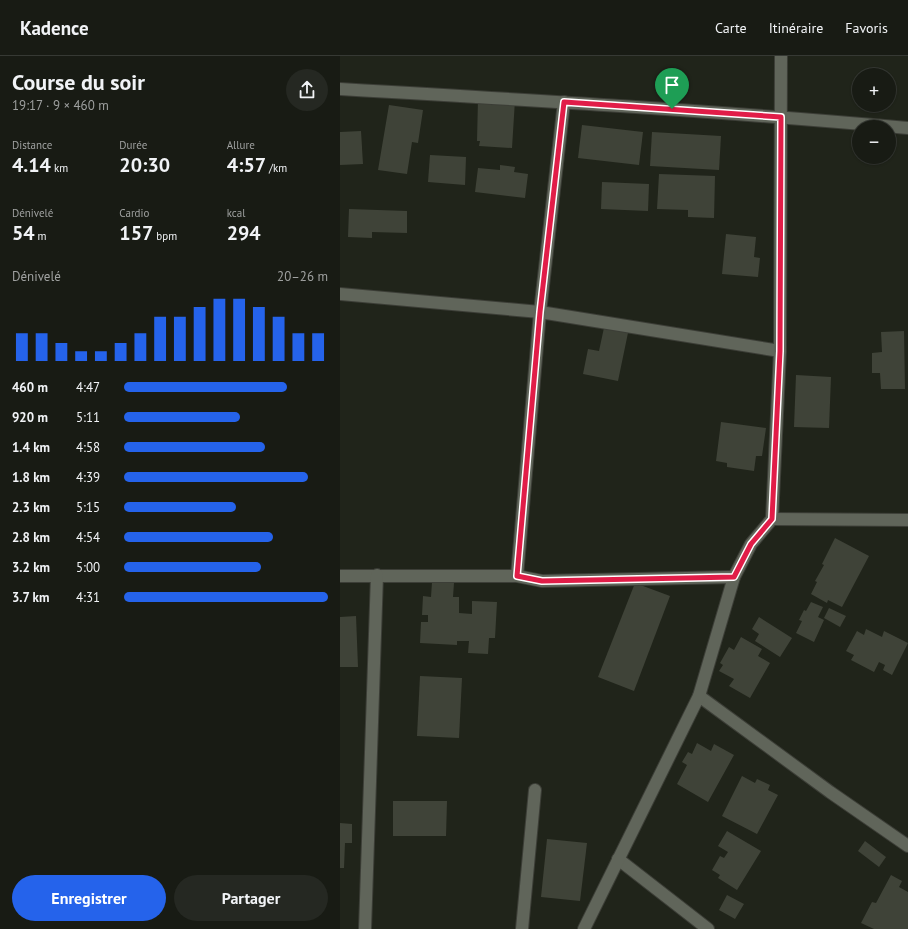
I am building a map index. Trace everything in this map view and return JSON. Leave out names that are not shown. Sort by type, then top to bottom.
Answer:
[{"type":"street","points":[[584,929],[699,696],[734,577],[751,544],[772,519],[780,351],[781,56]]},
{"type":"street","points":[[340,89],[564,102],[781,117],[908,128]]},
{"type":"street","points":[[517,576],[540,312],[564,102]]},
{"type":"street","points":[[340,294],[540,312],[780,351]]},
{"type":"street","points":[[772,519],[908,520]]},
{"type":"street","points":[[365,929],[376,575]]},
{"type":"street","points":[[340,576],[517,576],[542,581],[734,577]]},
{"type":"street","points":[[699,696],[830,792],[908,846]]},
{"type":"street","points":[[522,929],[535,790]]},
{"type":"street","points":[[618,859],[708,929]]},
{"type":"building","points":[[478,99],[515,100],[512,148],[479,146],[480,141],[477,141]]},
{"type":"building","points":[[389,105],[423,110],[418,143],[412,142],[407,174],[378,170]]},
{"type":"building","points":[[582,125],[643,132],[639,165],[578,158]]},
{"type":"building","points":[[361,131],[363,164],[340,165],[340,132]]},
{"type":"building","points":[[652,132],[721,136],[719,170],[650,166]]},
{"type":"building","points":[[430,155],[466,157],[465,185],[428,182]]},
{"type":"building","points":[[500,165],[515,167],[514,172],[528,174],[525,198],[475,192],[478,168],[500,170]]},
{"type":"building","points":[[659,174],[715,176],[714,218],[688,217],[688,210],[657,209]]},
{"type":"building","points":[[602,182],[649,184],[648,211],[601,209]]},
{"type":"building","points":[[349,209],[407,211],[407,233],[372,232],[372,238],[348,237]]},
{"type":"building","points":[[726,234],[756,237],[754,257],[760,258],[758,277],[722,274]]},
{"type":"building","points":[[605,323],[629,328],[618,381],[583,374],[588,349],[599,351]]},
{"type":"building","points":[[904,331],[905,389],[881,389],[880,373],[872,373],[872,353],[882,352],[881,332]]},
{"type":"building","points":[[796,375],[831,377],[829,428],[794,427]]},
{"type":"building","points":[[721,422],[766,428],[762,456],[756,456],[754,471],[727,467],[727,463],[716,461]]},
{"type":"building","points":[[835,538],[869,556],[842,607],[828,600],[827,603],[811,594],[817,582],[815,581],[824,565],[822,564]]},
{"type":"building","points":[[432,582],[454,583],[453,597],[459,597],[459,613],[472,614],[472,601],[497,602],[495,638],[489,638],[488,654],[468,653],[469,641],[457,641],[457,645],[420,643],[421,622],[428,622],[428,615],[422,615],[423,596],[431,597]]},
{"type":"building","points":[[635,583],[670,596],[634,691],[598,677]]},
{"type":"building","points":[[811,602],[823,607],[818,617],[824,620],[814,642],[796,633],[802,621],[799,620],[804,610],[806,611]]},
{"type":"building","points":[[829,608],[846,616],[840,627],[824,618]]},
{"type":"building","points":[[356,616],[358,667],[340,667],[340,617]]},
{"type":"building","points":[[759,617],[792,638],[780,657],[755,641],[759,634],[752,629]]},
{"type":"building","points":[[866,629],[882,637],[884,631],[908,643],[892,675],[883,670],[885,665],[879,662],[874,672],[851,660],[854,655],[846,651],[857,631],[864,635]]},
{"type":"building","points":[[741,637],[762,649],[758,656],[770,663],[750,698],[729,686],[734,679],[719,671],[723,665],[720,663],[729,647],[734,650]]},
{"type":"building","points":[[420,676],[462,678],[459,738],[417,736]]},
{"type":"building","points":[[697,743],[711,751],[714,744],[734,755],[708,802],[677,784],[687,765],[682,762],[688,752],[692,754]]},
{"type":"building","points":[[742,776],[755,783],[757,779],[770,785],[768,790],[778,795],[757,834],[722,816]]},
{"type":"building","points":[[393,801],[447,801],[446,836],[393,836]]},
{"type":"building","points":[[340,823],[352,824],[352,843],[345,843],[344,868],[340,868]]},
{"type":"building","points":[[727,831],[761,851],[737,890],[718,878],[720,875],[712,870],[720,856],[724,858],[728,852],[718,846]]},
{"type":"building","points":[[547,839],[587,843],[580,901],[541,897]]},
{"type":"building","points":[[865,841],[886,857],[879,867],[858,851]]},
{"type":"building","points":[[891,875],[902,881],[899,887],[908,892],[908,929],[874,929],[861,923],[872,902],[876,903]]},
{"type":"building","points":[[727,895],[744,904],[735,919],[719,910]]},
{"type":"route","points":[[564,102],[672,109],[781,117],[780,351],[772,519],[751,544],[734,577],[542,581],[517,576],[540,312],[564,102]]}]
